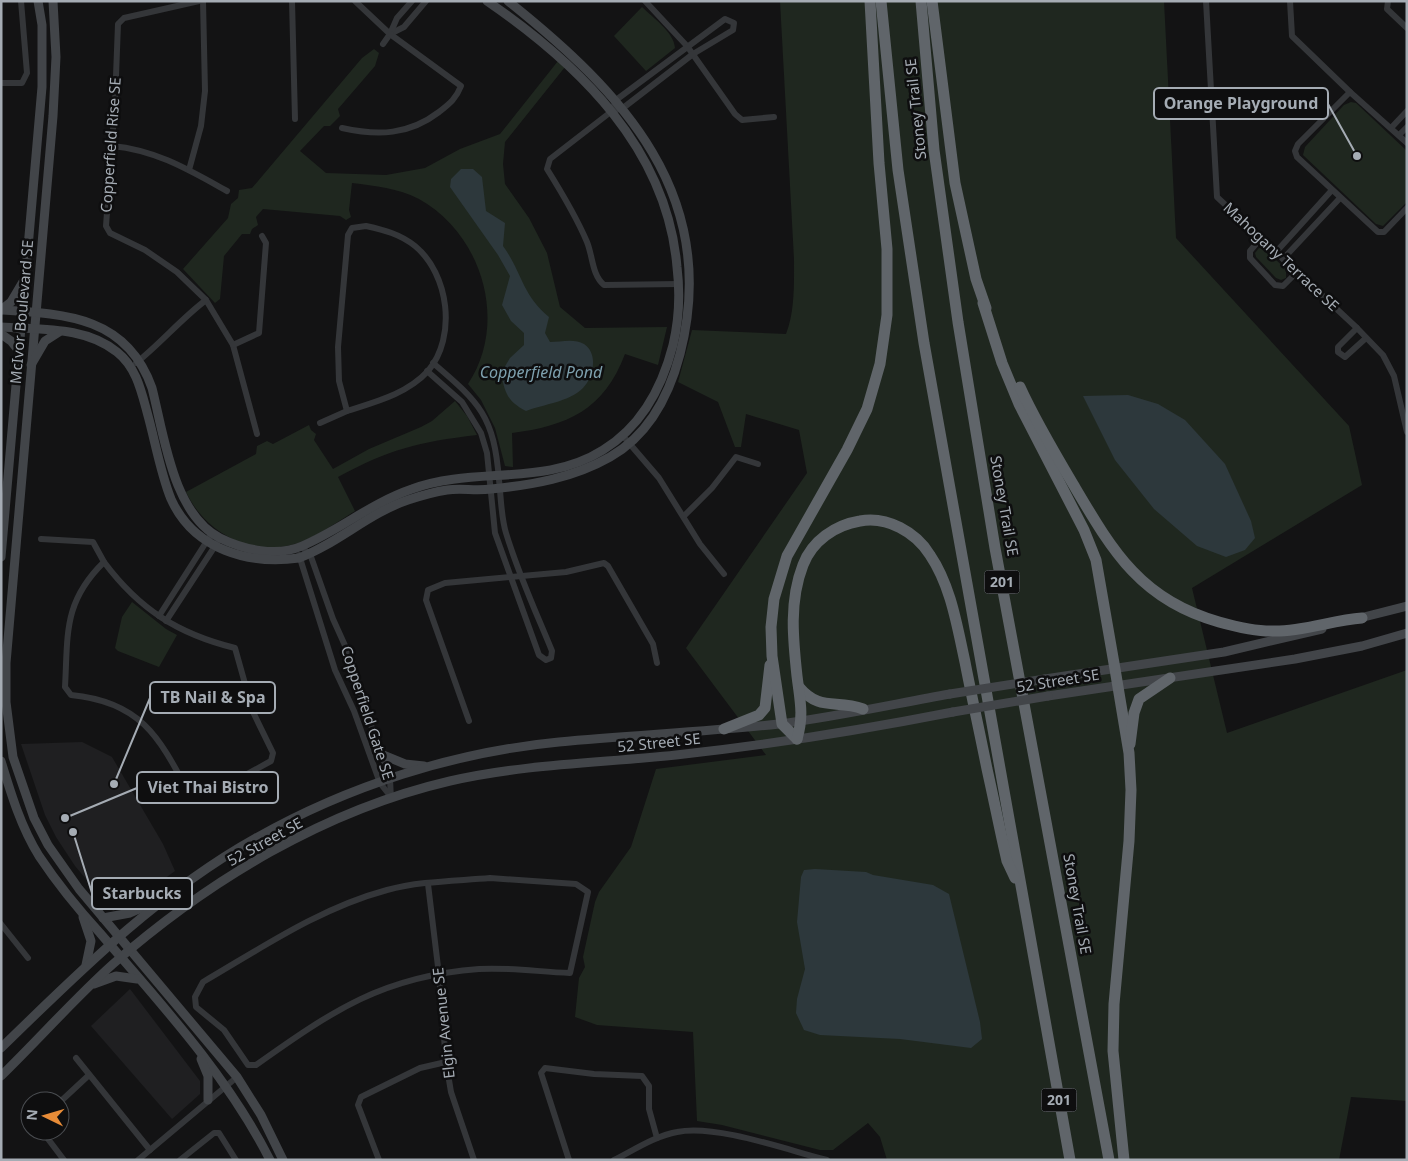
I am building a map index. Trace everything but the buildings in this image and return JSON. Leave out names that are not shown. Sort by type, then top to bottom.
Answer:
[{"type":"highway","points":[[870,1],[879,163],[889,284],[888,315],[880,364],[866,409],[848,450],[787,556],[774,599],[771,627],[772,656],[782,724],[797,739],[803,720],[792,632],[794,596],[803,563],[816,544],[830,531],[848,523],[870,519],[893,524],[912,535],[930,554],[948,592],[1006,862],[1021,889]]},
{"type":"highway","name":"Stoney Trail SE","points":[[881,1],[898,170],[924,343],[1070,1160]]},
{"type":"highway","name":"Stoney Trail SE","points":[[921,1],[934,150],[958,322],[995,548],[1109,1160]]},
{"type":"highway","points":[[932,1],[955,182],[976,279],[1002,362],[1019,404],[1084,530],[1096,560],[1118,686],[1128,753],[1131,790],[1129,840],[1114,1004],[1113,1051],[1124,1160]]},
{"type":"highway","points":[[983,303],[1026,401],[1050,446],[1099,529],[1136,577],[1178,606],[1203,618],[1237,628],[1275,632],[1362,618]]},
{"type":"highway","points":[[724,729],[759,714],[765,708],[772,656]]},
{"type":"highway","points":[[1128,753],[1134,713],[1139,699],[1170,678]]},
{"type":"highway","points":[[799,687],[812,700],[819,703],[853,705],[863,709]]},
{"type":"main road","name":"McIvor Boulevard SE","points":[[1,558],[42,87],[42,25],[38,1]]},
{"type":"main road","name":"McIvor Boulevard SE","points":[[53,1],[56,22],[55,88],[6,663],[6,702],[10,738],[23,788],[48,845],[78,889],[237,1077],[261,1115],[282,1160]]},
{"type":"main road","points":[[1,327],[77,332],[99,340],[116,351],[131,366],[141,392],[172,500],[184,519],[244,558],[259,560],[299,558],[310,554],[389,509],[407,501],[447,490],[500,488],[561,478],[610,457],[630,443],[659,409],[670,386],[684,338],[689,284],[686,249],[681,223],[665,190],[612,111],[570,68],[532,34],[487,1]]},
{"type":"main road","points":[[1,310],[35,313],[92,323],[123,342],[140,360],[152,388],[181,493],[193,514],[214,540],[260,551],[301,547],[384,500],[415,487],[440,481],[529,474],[571,466],[602,450],[623,436],[647,409],[667,370],[675,336],[679,284],[676,250],[665,190],[656,156],[623,108],[584,66],[508,1]]},
{"type":"main road","points":[[1,310],[11,302],[26,276]]},
{"type":"main road","points":[[31,365],[45,341],[60,331]]},
{"type":"main road","points":[[1,334],[11,341],[19,351]]},
{"type":"main road","points":[[384,500],[389,509]]},
{"type":"main road","name":"52 Street SE","points":[[1,1048],[86,965],[119,936],[173,894],[254,839],[294,818],[390,778],[429,766],[496,751],[558,742],[782,724],[950,694],[1233,650],[1306,634],[1407,606]]},
{"type":"main road","name":"52 Street SE","points":[[1,1076],[120,958],[215,886],[258,860],[333,821],[392,799],[451,781],[503,770],[678,755],[854,732],[953,712],[1048,696],[1295,659],[1362,646],[1407,633]]},
{"type":"main road","points":[[383,755],[405,764],[429,766]]},
{"type":"main road","points":[[1,761],[22,824],[39,855],[83,914],[226,1086],[249,1121],[270,1160]]},
{"type":"main road","points":[[104,918],[130,913],[173,894]]},
{"type":"main road","points":[[83,914],[91,941],[86,965]]},
{"type":"main road","points":[[90,986],[116,976],[128,976],[138,979]]},
{"type":"main road","points":[[198,1052],[208,1076],[208,1100]]},
{"type":"street","points":[[1,83],[22,83],[27,73],[21,1]]},
{"type":"street","points":[[189,170],[201,126],[205,91],[201,1]]},
{"type":"street","name":"Copperfield Rise SE","points":[[201,1],[124,18],[118,24],[106,226],[110,233],[145,250],[177,272],[206,300],[233,346],[257,434]]},
{"type":"street","points":[[292,1],[295,119]]},
{"type":"street","points":[[342,128],[366,132],[391,133],[411,129],[427,121],[456,98],[461,86],[390,34],[356,1]]},
{"type":"street","points":[[383,44],[390,34],[396,18],[412,1]]},
{"type":"street","points":[[390,34],[404,27],[426,1]]},
{"type":"street","points":[[502,11],[508,1]]},
{"type":"street","points":[[645,1],[687,46],[735,114],[742,120],[774,116]]},
{"type":"street","name":"Mahogany Terrace SE","points":[[1206,1],[1217,198],[1357,328],[1383,355],[1394,376],[1407,432]]},
{"type":"street","points":[[1290,1],[1292,36],[1407,143]]},
{"type":"street","points":[[1388,1],[1387,8],[1407,28]]},
{"type":"street","points":[[612,111],[616,100],[687,46],[725,19],[734,23],[733,30],[693,54],[623,108],[612,111],[550,158],[547,169],[567,201],[588,244],[597,279],[604,285],[679,284]]},
{"type":"street","points":[[1350,92],[1298,144],[1295,151],[1297,157],[1378,232],[1384,232],[1407,208]]},
{"type":"street","points":[[1211,94],[1225,95]]},
{"type":"street","points":[[1391,128],[1407,111]]},
{"type":"street","points":[[1399,135],[1407,127]]},
{"type":"street","points":[[112,146],[137,148],[189,170],[227,191]]},
{"type":"street","points":[[1276,252],[1332,190]]},
{"type":"street","points":[[1283,259],[1340,198]]},
{"type":"street","points":[[320,423],[408,387],[427,371],[433,363],[442,342],[446,314],[442,292],[431,266],[415,247],[394,233],[366,226],[352,228],[348,235],[338,347],[339,381],[347,411]]},
{"type":"street","points":[[233,346],[259,333],[266,243],[262,236]]},
{"type":"street","points":[[1261,238],[1250,252],[1250,258],[1276,285],[1283,286],[1297,272]]},
{"type":"street","points":[[131,366],[158,346],[189,313],[206,300]]},
{"type":"street","points":[[1357,328],[1338,347],[1338,352],[1345,357],[1366,338]]},
{"type":"street","points":[[427,371],[447,387],[469,409],[481,432],[487,453],[489,489],[495,533],[540,655],[546,660],[551,658],[552,651],[505,531],[499,476],[491,429],[478,404],[465,390],[433,363]]},
{"type":"street","points":[[623,436],[659,478],[700,544],[724,574]]},
{"type":"street","points":[[684,516],[712,488],[736,457],[758,464]]},
{"type":"street","points":[[41,539],[92,542],[104,562],[133,596],[159,616],[185,633],[235,648],[253,712],[273,753],[272,761],[200,800],[191,797],[169,757],[143,722],[128,711],[108,701],[71,695],[65,687],[68,628],[71,612],[77,594],[85,582],[104,562]]},
{"type":"street","points":[[159,616],[183,580],[214,540]]},
{"type":"street","points":[[166,621],[190,585],[214,540]]},
{"type":"street","points":[[299,558],[301,547],[310,554]]},
{"type":"street","name":"Copperfield Gate SE","points":[[310,554],[333,619],[352,661],[365,708],[390,778],[392,799]]},
{"type":"street","name":"Copperfield Gate SE","points":[[299,558],[322,622],[335,670],[354,711],[380,782],[392,799]]},
{"type":"street","points":[[469,721],[426,600],[428,590],[445,584],[566,572],[604,563],[608,566],[653,644],[657,663]]},
{"type":"street","points":[[183,580],[190,585]]},
{"type":"street","points":[[490,878],[576,884],[588,892],[570,973],[480,969],[398,982],[354,1001],[315,1023],[256,1064],[248,1065],[224,1030],[196,1008],[195,997],[203,982],[302,923],[362,898],[390,890],[428,884],[490,878]]},
{"type":"street","name":"Elgin Avenue SE","points":[[428,884],[439,974],[446,1062],[451,1092],[474,1160]]},
{"type":"street","points":[[1,924],[28,958]]},
{"type":"street","points":[[76,1058],[150,1150]]},
{"type":"street","points":[[379,1160],[358,1105],[361,1097],[420,1068],[446,1062]]},
{"type":"street","points":[[570,1160],[541,1073],[545,1068],[594,1074],[642,1076],[649,1086],[648,1109],[657,1138]]},
{"type":"street","points":[[70,1093],[89,1075]]},
{"type":"street","points":[[138,1160],[237,1077]]},
{"type":"street","points":[[614,1160],[657,1138],[695,1129],[827,1160]]},
{"type":"street","points":[[183,1159],[214,1133],[219,1133],[236,1160]]},
{"type":"street","points":[[50,1141],[64,1160]]},
{"type":"shaded area","points":[[780,1],[1164,1],[1176,238],[1349,426],[1362,485],[1192,588],[1227,733],[1407,670],[1407,1101],[1351,1097],[1339,1160],[887,1160],[880,1137],[868,1123],[833,1150],[820,1150],[722,1125],[697,1121],[693,1032],[597,1025],[575,1017],[579,978],[585,967],[583,957],[595,902],[599,892],[631,847],[656,769],[766,755],[686,648],[807,473],[799,430],[746,414],[741,447],[735,447],[718,402],[678,382],[692,330],[786,334],[789,325],[793,297],[794,259]]},
{"type":"shaded area","points":[[642,7],[667,31],[674,42],[675,48],[646,71],[614,36]]},
{"type":"shaded area","points":[[374,49],[379,53],[375,66],[338,109],[340,116],[330,126],[324,126],[300,151],[326,173],[386,175],[425,168],[460,149],[500,134],[558,61],[565,67],[505,142],[503,164],[505,184],[529,218],[547,253],[560,307],[585,328],[667,327],[658,365],[625,354],[606,389],[595,402],[581,412],[550,426],[512,433],[513,467],[505,466],[495,428],[481,400],[468,384],[480,360],[486,334],[487,307],[482,281],[473,257],[459,234],[441,214],[419,199],[395,190],[352,183],[349,210],[351,217],[346,220],[340,216],[263,209],[256,217],[258,225],[252,229],[250,234],[242,234],[224,256],[220,299],[215,303],[183,269],[228,218],[231,204],[238,198],[239,190],[252,188],[362,58]]},
{"type":"shaded area","points":[[1351,102],[1356,103],[1407,151],[1407,202],[1383,226],[1376,224],[1303,155],[1305,147],[1344,105]]},
{"type":"shaded area","points":[[1259,248],[1264,249],[1286,269],[1286,278],[1281,280],[1276,278],[1256,257],[1255,253]]},
{"type":"shaded area","points":[[455,401],[467,416],[477,435],[405,448],[356,467],[338,477],[355,511],[320,533],[298,543],[281,547],[264,547],[248,545],[233,539],[218,531],[206,520],[186,492],[256,454],[257,446],[267,441],[273,444],[309,425],[316,434],[314,440],[333,469],[369,449],[432,421]]},
{"type":"shaded area","points":[[132,602],[166,629],[177,635],[159,667],[118,651],[115,648],[122,617]]},
{"type":"shaded area","points":[[82,742],[112,757],[163,844],[175,871],[138,898],[113,911],[75,866],[56,837],[45,815],[21,744]]},
{"type":"shaded area","points":[[130,989],[200,1081],[200,1094],[172,1119],[91,1026]]},
{"type":"water","name":"Copperfield Pond","points":[[461,169],[473,169],[482,177],[486,211],[505,223],[503,246],[533,300],[549,317],[545,333],[550,342],[580,342],[589,348],[592,354],[592,372],[587,384],[571,397],[526,411],[515,404],[508,396],[501,373],[510,358],[524,345],[524,333],[511,321],[502,305],[510,276],[498,255],[450,187],[451,179]]},
{"type":"water","points":[[1128,395],[1158,404],[1185,420],[1225,464],[1251,521],[1255,538],[1245,550],[1226,557],[1197,546],[1154,509],[1115,460],[1083,396]]},
{"type":"water","points":[[804,870],[866,872],[873,875],[933,885],[949,894],[980,1022],[982,1039],[971,1048],[900,1039],[820,1035],[804,1030],[796,1013],[797,999],[805,969],[797,922],[801,877]]},
{"type":"place","name":"Orange Playground","points":[[1357,156]]},
{"type":"place","name":"TB Nail & Spa","points":[[114,784]]},
{"type":"place","name":"Viet Thai Bistro","points":[[65,818]]},
{"type":"place","name":"Starbucks","points":[[73,832]]}]
